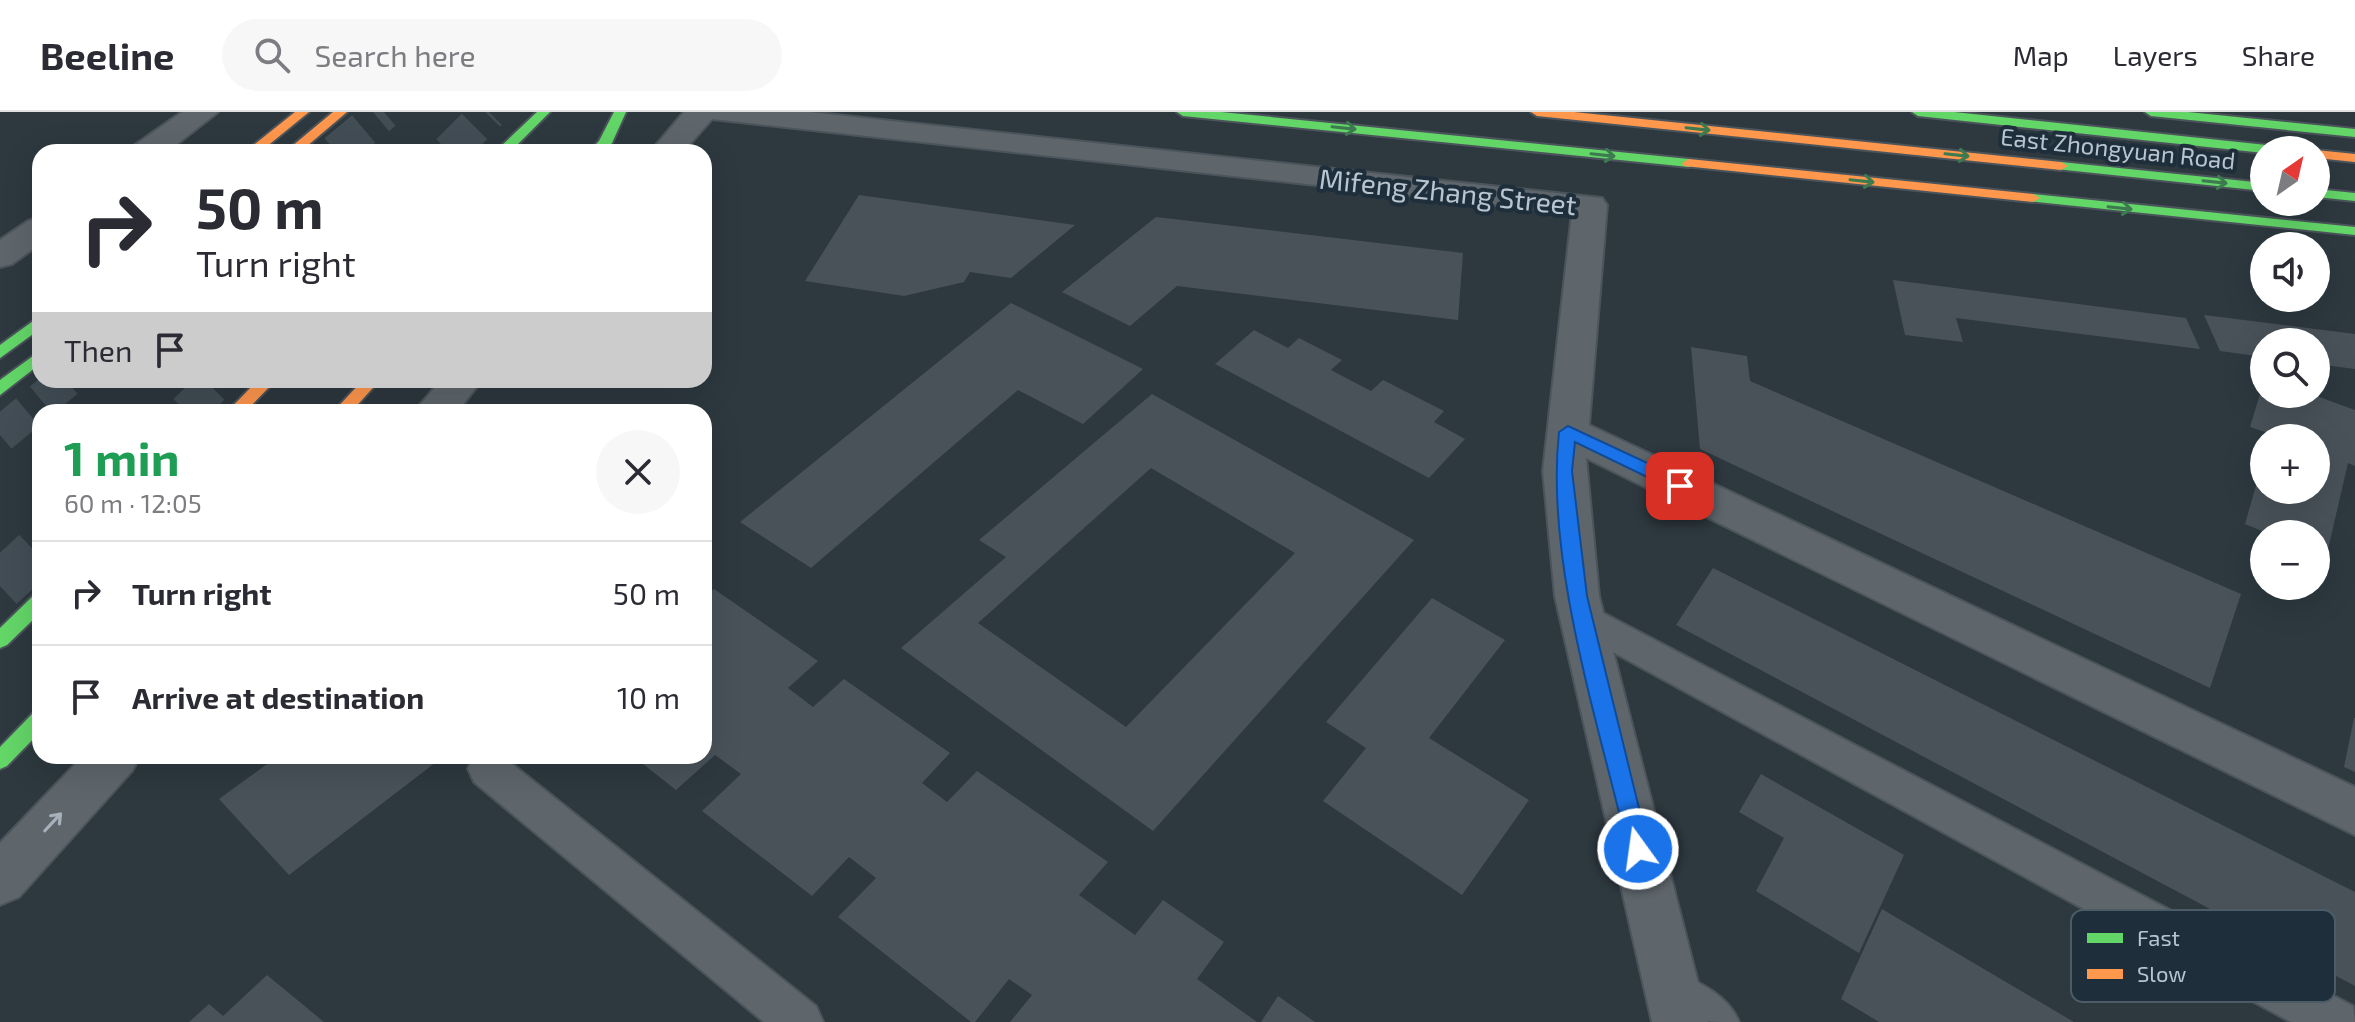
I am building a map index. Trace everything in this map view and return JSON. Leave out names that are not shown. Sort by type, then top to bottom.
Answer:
[{"type":"main road","points":[[262,144],[303,112]]},
{"type":"main road","points":[[302,144],[341,112]]},
{"type":"main road","points":[[510,144],[544,112]]},
{"type":"main road","points":[[604,144],[620,112]]},
{"type":"main road","points":[[1183,112],[2355,231]]},
{"type":"main road","name":"East Zhongyuan Road","points":[[1537,112],[2250,186]]},
{"type":"main road","name":"East Zhongyuan Road","points":[[1918,112],[2250,147]]},
{"type":"main road","points":[[2151,112],[2355,133]]},
{"type":"main road","points":[[2330,155],[2355,158]]},
{"type":"main road","points":[[2330,194],[2355,197]]},
{"type":"main road","points":[[0,353],[32,327]]},
{"type":"main road","points":[[0,389],[32,363]]},
{"type":"main road","points":[[243,404],[260,388]]},
{"type":"main road","points":[[349,404],[364,388]]},
{"type":"main road","points":[[0,640],[32,609]]},
{"type":"main road","points":[[0,760],[32,727]]},
{"type":"street","points":[[157,144],[202,112]]},
{"type":"street","points":[[673,144],[701,112]]},
{"type":"street","name":"Mifeng Zhang Street","points":[[720,112],[1590,205],[1564,471],[1582,617],[1677,1008]]},
{"type":"street","points":[[0,256],[32,234]]},
{"type":"street","points":[[441,404],[456,388]]},
{"type":"street","points":[[1568,432],[2355,812]]},
{"type":"street","points":[[0,880],[108,764]]},
{"type":"lane","points":[[1582,617],[2128,910]]},
{"type":"lane","points":[[488,769],[800,1022]]},
{"type":"lane","points":[[2300,1002],[2337,1022]]},
{"type":"lane","points":[[1677,1008],[1716,1022]]},
{"type":"building","points":[[859,195],[1075,225],[1011,278],[970,272],[964,282],[904,296],[805,281]]},
{"type":"building","points":[[1156,217],[1463,253],[1458,320],[1177,286],[1130,326],[1062,292]]},
{"type":"building","points":[[1893,280],[2186,318],[2200,349],[1956,318],[1963,342],[1905,335]]},
{"type":"building","points":[[1011,303],[1143,369],[1083,424],[1018,390],[811,568],[740,522]]},
{"type":"building","points":[[2204,315],[2307,328],[2250,328],[2250,355],[2220,351]]},
{"type":"building","points":[[1254,330],[1288,348],[1299,338],[1342,360],[1331,370],[1371,391],[1383,380],[1444,411],[1434,422],[1465,439],[1429,478],[1215,364]]},
{"type":"building","points":[[2330,331],[2355,334],[2355,369],[2330,366]]},
{"type":"building","points":[[1691,347],[1747,356],[1750,381],[2241,594],[2210,688],[1700,449]]},
{"type":"building","points":[[1152,394],[1414,540],[1153,831],[901,648],[1006,557],[979,540]],"holes":[[[1151,468],[1295,553],[1126,727],[978,623]]]},
{"type":"building","points":[[2330,401],[2355,410],[2355,466],[2348,463],[2330,541],[2330,520],[2250,520],[2250,526],[2245,524],[2251,504],[2330,504],[2330,424],[2251,424],[2256,408],[2330,408]]},
{"type":"building","points":[[1713,568],[2355,892],[2355,986],[2335,975],[2335,910],[2212,910],[1676,625]]},
{"type":"building","points":[[714,589],[818,661],[788,688],[813,707],[844,679],[950,753],[922,783],[947,802],[977,771],[1108,862],[1079,895],[1135,935],[1163,900],[1224,942],[1197,979],[1257,1022],[1010,1022],[1032,995],[1009,979],[975,1022],[971,1022],[838,917],[876,878],[849,857],[812,896],[702,811],[741,774],[715,755],[712,758]]},
{"type":"building","points":[[1432,598],[1505,640],[1429,738],[1529,800],[1462,895],[1323,801],[1366,748],[1326,722]]},
{"type":"building","points":[[2355,718],[2355,772],[2344,767]]},
{"type":"building","points":[[267,764],[434,764],[289,875],[219,799]]},
{"type":"building","points":[[643,764],[705,764],[676,790]]},
{"type":"building","points":[[1761,774],[1904,855],[1859,953],[1756,891],[1784,838],[1739,812]]},
{"type":"building","points":[[1882,909],[2074,1022],[1879,1022],[1841,999]]},
{"type":"building","points":[[267,975],[324,1022],[189,1022],[209,1004],[223,1016]]},
{"type":"building","points":[[1278,996],[1315,1022],[1261,1022]]},
{"type":"tunnel","points":[[346,144],[384,112]]},
{"type":"tunnel","points":[[457,144],[489,112]]},
{"type":"tunnel","points":[[37,404],[56,388]]},
{"type":"tunnel","points":[[194,404],[211,388]]},
{"type":"tunnel","points":[[0,435],[32,408]]},
{"type":"tunnel","points":[[0,586],[32,556]]},
{"type":"traffic: fast","points":[[510,144],[544,112]]},
{"type":"traffic: fast","points":[[604,144],[620,112]]},
{"type":"traffic: fast","points":[[1183,112],[1689,163]]},
{"type":"traffic: fast","points":[[1918,112],[2250,147]]},
{"type":"traffic: fast","points":[[2151,112],[2355,133]]},
{"type":"traffic: fast","points":[[2061,166],[2250,186]]},
{"type":"traffic: fast","points":[[2330,194],[2355,197]]},
{"type":"traffic: fast","points":[[2033,198],[2355,231]]},
{"type":"traffic: fast","points":[[0,353],[32,327]]},
{"type":"traffic: fast","points":[[0,389],[32,363]]},
{"type":"traffic: fast","points":[[0,640],[32,609]]},
{"type":"traffic: fast","points":[[0,760],[32,727]]},
{"type":"traffic: slow","points":[[262,144],[303,112]]},
{"type":"traffic: slow","points":[[302,144],[341,112]]},
{"type":"traffic: slow","points":[[1537,112],[2061,166]]},
{"type":"traffic: slow","points":[[2330,155],[2355,158]]},
{"type":"traffic: slow","points":[[1689,163],[2033,198]]},
{"type":"traffic: slow","points":[[243,404],[260,388]]},
{"type":"traffic: slow","points":[[349,404],[364,388]]},
{"type":"route","points":[[1638,849],[1577,596],[1564,471],[1568,432],[1680,486]]}]
